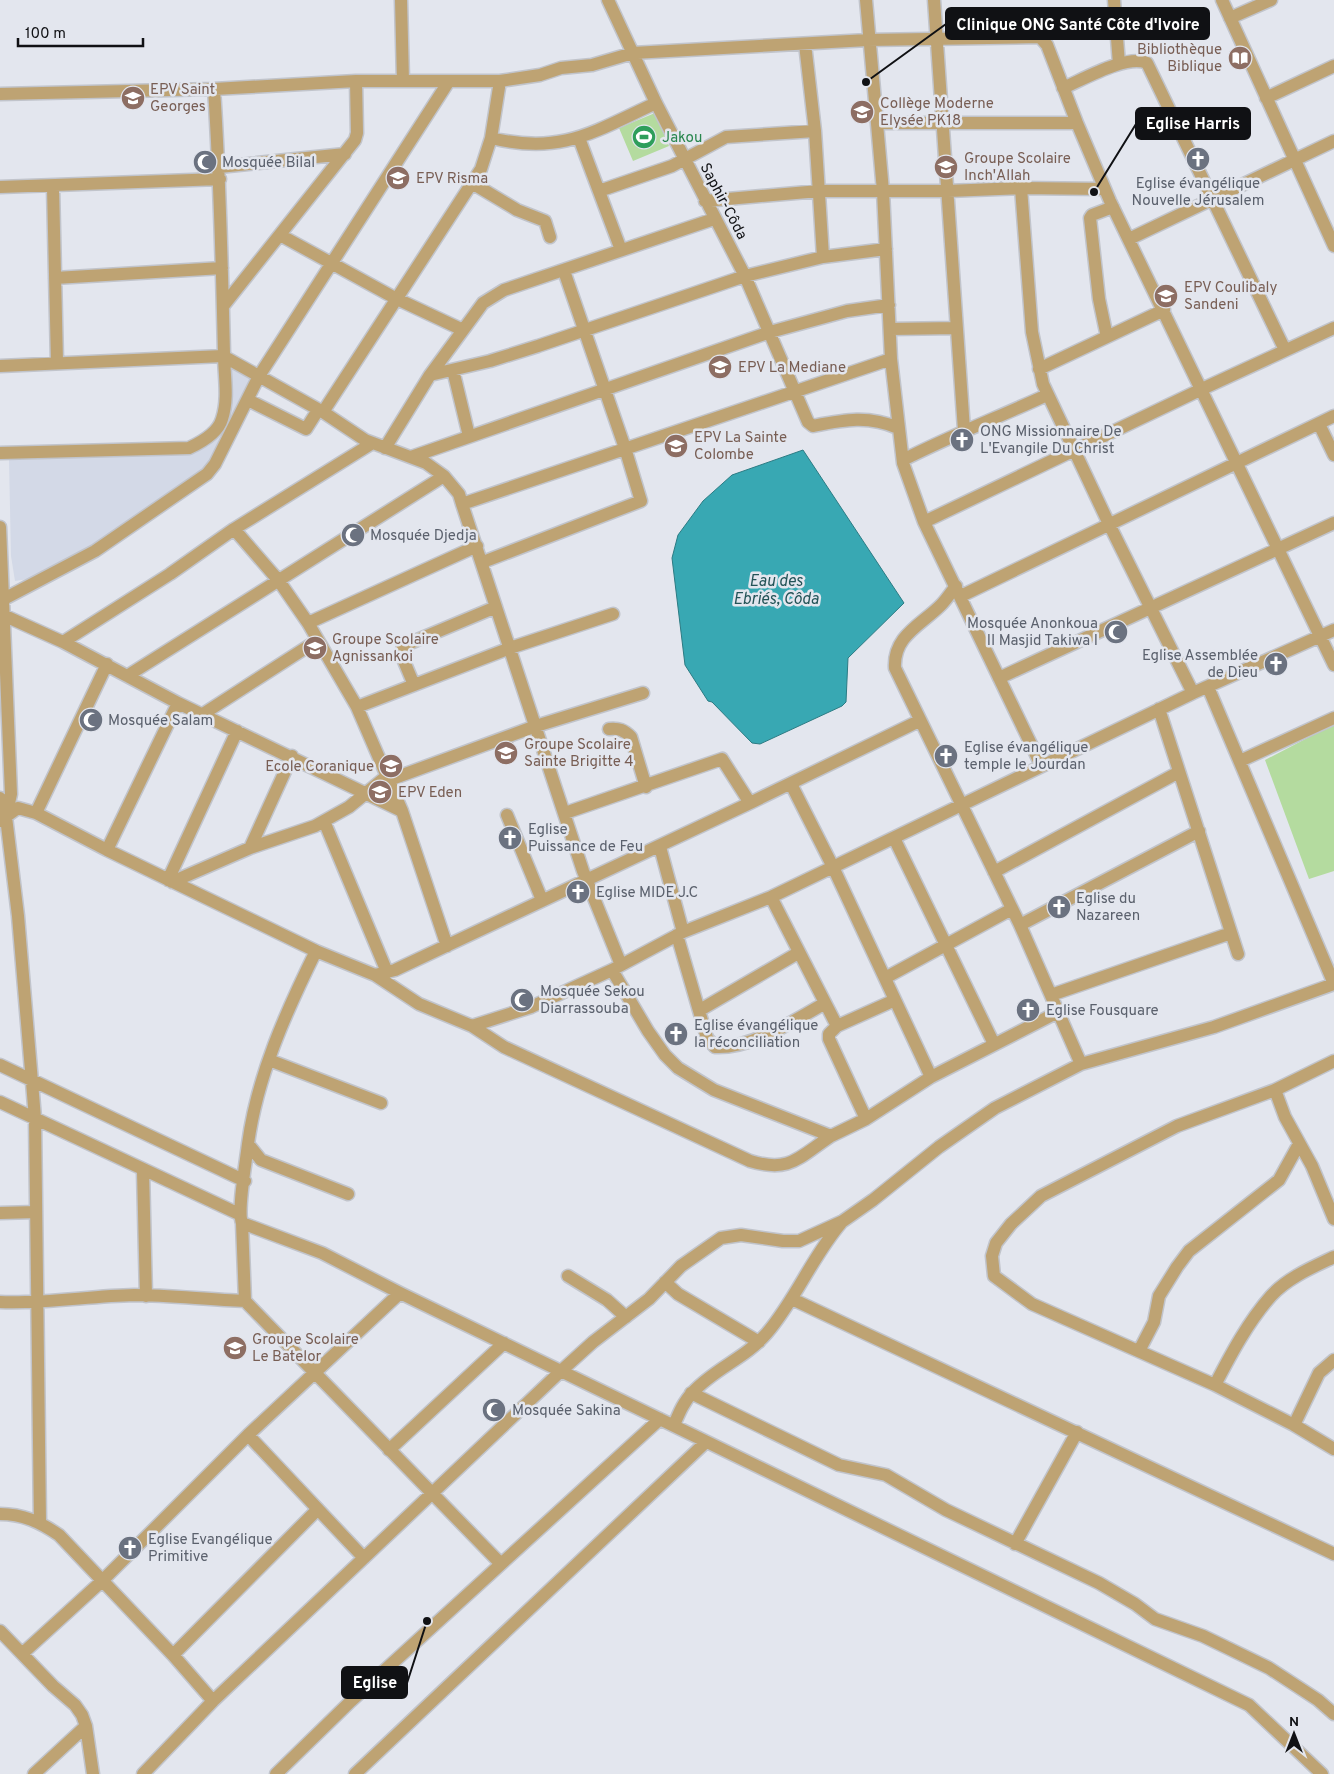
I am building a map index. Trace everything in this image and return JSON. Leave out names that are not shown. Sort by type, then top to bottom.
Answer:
[{"type":"street","points":[[401,0],[403,81]]},
{"type":"street","name":"Saphir-Côda","points":[[608,0],[656,103],[745,276],[808,422],[813,426],[873,419],[898,428]]},
{"type":"street","points":[[866,0],[868,40],[883,191],[891,359],[903,460],[924,522],[1041,766]]},
{"type":"street","points":[[934,0],[964,430]]},
{"type":"street","points":[[1114,0],[1119,64]]},
{"type":"street","points":[[1222,0],[1293,160],[1330,225],[1334,246]]},
{"type":"street","points":[[1230,18],[1270,0]]},
{"type":"street","points":[[0,94],[214,89],[356,81],[500,81],[540,75],[561,68],[592,65],[633,53],[868,40],[1040,37],[1048,45],[1063,88],[1104,189],[1202,389],[1276,549],[1334,665]]},
{"type":"street","points":[[805,44],[815,131],[823,257]]},
{"type":"street","points":[[1063,88],[1119,64],[1139,60],[1147,63],[1286,350]]},
{"type":"street","points":[[1266,98],[1334,66]]},
{"type":"street","points":[[224,304],[345,154],[357,133],[356,81]]},
{"type":"street","points":[[2,600],[96,551],[201,480],[215,464],[259,376],[448,81]]},
{"type":"street","points":[[248,400],[306,428],[320,411],[472,183],[486,158],[500,81]]},
{"type":"street","points":[[0,453],[189,448],[204,442],[222,420],[225,402],[224,304],[220,173],[214,89]]},
{"type":"street","points":[[491,138],[534,145],[557,144],[579,138],[656,103]]},
{"type":"street","points":[[877,123],[1077,123]]},
{"type":"street","points":[[599,191],[685,161],[726,137],[815,131]]},
{"type":"street","points":[[579,138],[621,250]]},
{"type":"street","points":[[1129,239],[1334,141]]},
{"type":"street","points":[[0,187],[53,186],[220,173],[345,154]]},
{"type":"street","points":[[472,183],[517,210],[545,221],[550,237]]},
{"type":"street","points":[[53,186],[57,362]]},
{"type":"street","points":[[705,201],[819,191],[948,191],[1021,188],[1104,189]]},
{"type":"street","points":[[1021,188],[1032,332],[1039,369],[1047,394],[1108,524],[1193,693]]},
{"type":"street","points":[[1108,337],[1099,299],[1090,218],[1092,215],[1113,207]]},
{"type":"street","points":[[385,448],[430,376],[483,303],[492,296],[504,290],[714,219]]},
{"type":"street","points":[[280,235],[395,298],[463,330]]},
{"type":"street","points":[[430,376],[490,361],[745,276],[823,257],[886,249]]},
{"type":"street","points":[[55,278],[222,268]]},
{"type":"street","points":[[483,562],[640,501],[625,448],[564,270]]},
{"type":"street","points":[[411,457],[770,332],[847,312],[889,305]]},
{"type":"street","points":[[1039,369],[1164,310]]},
{"type":"street","points":[[890,329],[956,328]]},
{"type":"street","points":[[924,522],[1334,328]]},
{"type":"street","points":[[0,366],[224,356],[320,411],[371,444],[426,463],[444,476],[459,494],[483,562],[496,607],[616,968],[648,1031],[665,1055],[678,1068],[714,1090],[831,1136]]},
{"type":"street","points":[[462,504],[891,359]]},
{"type":"street","points":[[453,370],[469,436]]},
{"type":"street","points":[[903,460],[964,430],[986,423],[1047,394]]},
{"type":"street","points":[[1081,1064],[1020,925],[919,721],[895,668],[894,654],[910,632],[958,591],[1108,524],[1334,416]]},
{"type":"street","points":[[1319,424],[1334,455]]},
{"type":"street","points":[[63,642],[234,529],[371,444]]},
{"type":"street","points":[[127,676],[444,476]]},
{"type":"street","points":[[999,678],[1334,523]]},
{"type":"street","points":[[0,527],[11,794],[3,819]]},
{"type":"street","points":[[234,529],[279,581],[308,623],[357,707],[402,811],[447,946]]},
{"type":"street","points":[[308,623],[477,546]]},
{"type":"street","points":[[414,685],[402,654],[403,646],[496,607]]},
{"type":"street","points":[[357,707],[510,648],[612,614]]},
{"type":"street","points":[[3,615],[63,642],[178,703],[292,756],[402,811]]},
{"type":"street","points":[[472,1026],[557,997],[680,934],[771,896],[1159,709],[1334,630]]},
{"type":"street","points":[[203,714],[318,640]]},
{"type":"street","points":[[36,813],[107,664]]},
{"type":"street","points":[[143,1774],[213,1701],[561,1371],[649,1299],[681,1266],[721,1238],[741,1235],[783,1241],[799,1241],[843,1221],[873,1200],[939,1147],[995,1108],[1081,1064],[1214,1027],[1334,984],[1208,687]]},
{"type":"street","points":[[170,881],[250,848],[324,821],[349,807],[364,793],[388,778],[536,726],[643,693]]},
{"type":"street","points":[[107,850],[178,703]]},
{"type":"street","points":[[1159,709],[1238,954]]},
{"type":"street","points":[[1240,761],[1334,718]]},
{"type":"street","points":[[381,974],[447,946],[586,879],[660,847],[919,721]]},
{"type":"street","points":[[609,729],[616,728],[631,737],[646,787]]},
{"type":"street","points":[[170,881],[237,732]]},
{"type":"street","points":[[250,848],[292,756]]},
{"type":"street","points":[[566,813],[646,787],[722,759],[750,803]]},
{"type":"street","points":[[994,872],[1179,772]]},
{"type":"street","points":[[790,784],[833,867],[931,1077]]},
{"type":"street","points":[[0,798],[22,954],[35,1118],[40,1522]]},
{"type":"street","points":[[3,819],[18,808],[36,813],[107,850],[316,951],[381,974],[419,1004],[472,1026],[504,1047],[750,1161],[769,1167],[785,1165],[831,1136],[866,1119],[931,1077],[1058,1012]]},
{"type":"street","points":[[507,815],[542,900]]},
{"type":"street","points":[[324,821],[381,974]]},
{"type":"street","points":[[1020,925],[1199,831]]},
{"type":"street","points":[[894,838],[994,1044]]},
{"type":"street","points":[[660,847],[680,934],[710,1043],[715,1047],[726,1048],[746,1042],[784,1026],[825,1003]]},
{"type":"street","points":[[771,896],[798,953],[837,1026]]},
{"type":"street","points":[[885,978],[1012,909]]},
{"type":"street","points":[[1051,995],[1231,933]]},
{"type":"street","points":[[244,1302],[241,1219],[252,1110],[291,1002],[316,951]]},
{"type":"street","points":[[700,1010],[798,953]]},
{"type":"street","points":[[866,1119],[829,1039],[829,1034],[837,1026],[895,1000]]},
{"type":"street","points":[[270,1060],[381,1103]]},
{"type":"street","points":[[1334,1061],[1275,1090],[1177,1126],[1041,1196],[1011,1224],[996,1243],[992,1256],[994,1276],[1032,1304],[1215,1384],[1294,1425],[1334,1449]]},
{"type":"street","points":[[0,1065],[245,1181]]},
{"type":"street","points":[[1275,1090],[1285,1116],[1312,1166],[1334,1219]]},
{"type":"street","points":[[0,1102],[241,1219],[322,1253],[400,1294],[1249,1705],[1322,1774]]},
{"type":"street","points":[[248,1144],[261,1160],[348,1194]]},
{"type":"street","points":[[1139,1351],[1154,1322],[1159,1296],[1189,1251],[1279,1180],[1299,1144]]},
{"type":"street","points":[[143,1171],[146,1296]]},
{"type":"street","points":[[0,1213],[36,1212]]},
{"type":"street","points":[[674,1425],[691,1393],[704,1381],[750,1351],[782,1315],[823,1244],[843,1221]]},
{"type":"street","points":[[1215,1384],[1237,1343],[1272,1295],[1293,1279],[1334,1258]]},
{"type":"street","points":[[568,1276],[607,1300],[626,1317]]},
{"type":"street","points":[[665,1282],[678,1294],[759,1342]]},
{"type":"street","points":[[23,1652],[102,1582],[248,1435],[400,1294]]},
{"type":"street","points":[[0,1302],[36,1303],[105,1296],[146,1296],[244,1302],[501,1564]]},
{"type":"street","points":[[792,1299],[1334,1554]]},
{"type":"street","points":[[389,1450],[504,1343]]},
{"type":"street","points":[[1294,1425],[1319,1373],[1334,1360]]},
{"type":"street","points":[[691,1393],[839,1465],[886,1476],[946,1510],[1099,1583],[1155,1618],[1203,1636],[1269,1668],[1318,1700],[1334,1714]]},
{"type":"street","points":[[276,1774],[351,1701],[660,1419]]},
{"type":"street","points":[[1015,1544],[1077,1432]]},
{"type":"street","points":[[248,1435],[364,1558]]},
{"type":"street","points":[[355,1774],[706,1442]]},
{"type":"street","points":[[173,1655],[318,1509]]},
{"type":"street","points":[[0,1514],[26,1517],[40,1522],[59,1535],[173,1655],[213,1701]]},
{"type":"street","points":[[1,1632],[23,1652],[53,1686],[75,1704],[86,1726],[92,1774]]},
{"type":"street","points":[[34,1774],[86,1726]]},
{"type":"shaded area","points":[[230,365],[251,377],[248,390],[209,465],[197,478],[99,545],[29,579],[15,581],[11,556],[9,460],[129,456],[197,450],[208,446],[220,432]]},
{"type":"green space","name":"Jakou","points":[[655,113],[669,146],[633,161],[619,128]]},
{"type":"green space","points":[[1334,724],[1334,871],[1309,879],[1265,760]]},
{"type":"water","name":"Eau des Ebriés, Côda","points":[[803,450],[904,603],[848,658],[846,702],[842,706],[760,744],[752,743],[712,702],[708,701],[685,665],[672,558],[678,535],[703,501],[732,475]]},
{"type":"place","name":"Bibliothèque Biblique","points":[[1240,58]]},
{"type":"place","name":"Clinique ONG Santé Côte d'Ivoire","points":[[866,82]]},
{"type":"place","name":"EPV Saint Georges","points":[[133,98]]},
{"type":"place","name":"Collège Moderne Elysée PK18","points":[[862,112]]},
{"type":"place","name":"Jakou","points":[[644,137]]},
{"type":"place","name":"Eglise évangélique Nouvelle Jérusalem","points":[[1198,159]]},
{"type":"place","name":"Mosquée Bilal","points":[[205,162]]},
{"type":"place","name":"Groupe Scolaire Inch'Allah","points":[[946,167]]},
{"type":"place","name":"EPV Risma","points":[[398,178]]},
{"type":"place","name":"Eglise Harris","points":[[1094,192]]},
{"type":"place","name":"EPV Coulibaly Sandeni","points":[[1166,296]]},
{"type":"place","name":"EPV La Mediane","points":[[720,367]]},
{"type":"place","name":"ONG Missionnaire De L'Evangile Du Christ","points":[[962,440]]},
{"type":"place","name":"EPV La Sainte Colombe","points":[[676,446]]},
{"type":"place","name":"Mosquée Djedja","points":[[353,535]]},
{"type":"place","name":"Mosquée Anonkoua II Masjid Takiwa I","points":[[1116,632]]},
{"type":"place","name":"Groupe Scolaire Agnissankoi","points":[[315,648]]},
{"type":"place","name":"Eglise Assemblée de Dieu","points":[[1276,664]]},
{"type":"place","name":"Mosquée Salam","points":[[91,720]]},
{"type":"place","name":"Groupe Scolaire Sainte Brigitte 4","points":[[506,753]]},
{"type":"place","name":"Eglise évangélique temple le Jourdan","points":[[946,756]]},
{"type":"place","name":"Ecole Coranique","points":[[391,766]]},
{"type":"place","name":"EPV Eden","points":[[380,792]]},
{"type":"place","name":"Eglise Puissance de Feu","points":[[510,838]]},
{"type":"place","name":"Eglise MIDE J.C","points":[[578,892]]},
{"type":"place","name":"Eglise du Nazareen","points":[[1059,907]]},
{"type":"place","name":"Mosquée Sekou Diarrassouba","points":[[522,1000]]},
{"type":"place","name":"Eglise Fousquare","points":[[1028,1010]]},
{"type":"place","name":"Eglise évangélique la réconciliation","points":[[676,1034]]},
{"type":"place","name":"Groupe Scolaire Le Batelor","points":[[235,1348]]},
{"type":"place","name":"Mosquée Sakina","points":[[494,1410]]},
{"type":"place","name":"Eglise Evangélique Primitive","points":[[130,1548]]},
{"type":"place","name":"Eglise","points":[[427,1621]]}]
